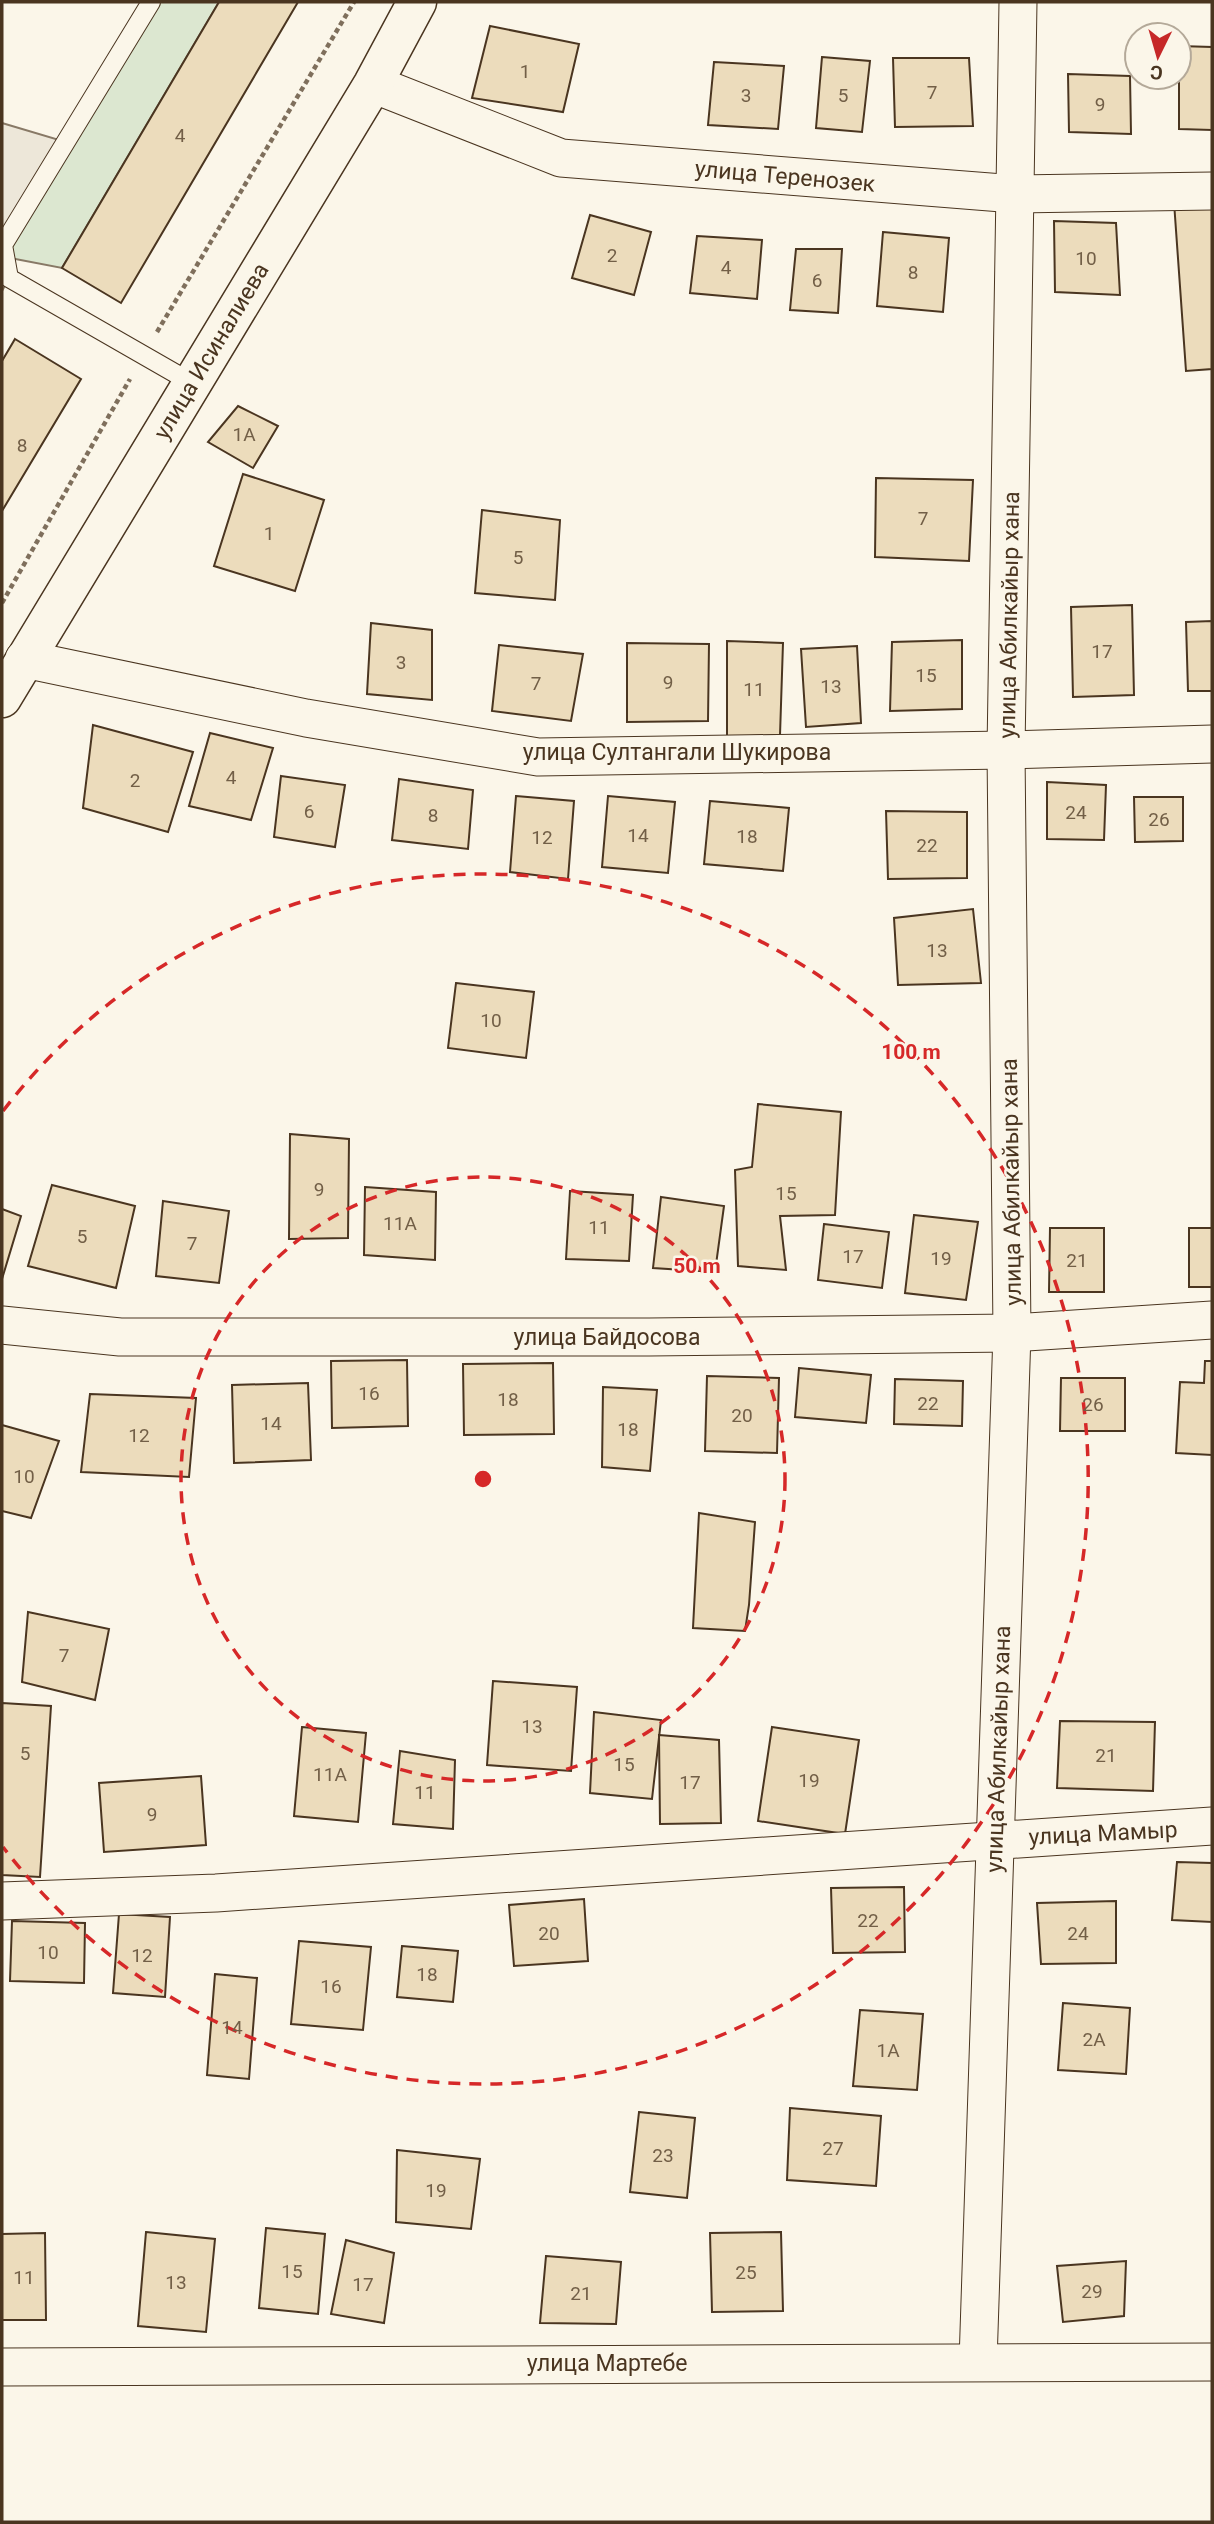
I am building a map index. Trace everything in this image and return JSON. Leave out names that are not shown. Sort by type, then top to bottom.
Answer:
[{"type":"street","name":"улица Исиналиева","points":[[2,698],[373,84],[417,2]]},
{"type":"street","name":"улица Абилкайыр хана","points":[[978,2361],[1012,1333],[1006,750],[1018,2]]},
{"type":"street","name":"улица Теренозек","points":[[373,84],[561,158],[1015,194],[1212,191]]},
{"type":"street","name":"улица Султангали Шукирова","points":[[24,659],[306,718],[538,757],[1212,744]]},
{"type":"street","name":"улица Байдосова","points":[[2,1325],[120,1337],[649,1337],[1012,1333],[1212,1320]]},
{"type":"street","name":"улица Мамыр","points":[[2,1901],[216,1893],[1212,1826]]},
{"type":"street","name":"улица Мартебе","points":[[2,2367],[1212,2362]]},
{"type":"lane","points":[[151,2],[3,245],[5,285],[144,355],[192,383]]},
{"type":"path","points":[[2,603],[144,355],[354,2]]},
{"type":"green space","points":[[152,2],[219,2],[62,268],[5,257]]},
{"type":"shaded area","points":[[2,123],[66,142],[3,245],[9,278],[2,291]]},
{"type":"building","points":[[219,2],[298,2],[121,303],[62,268]]},
{"type":"building","points":[[490,26],[579,44],[563,112],[472,98]]},
{"type":"building","points":[[1193,46],[1212,47],[1212,130],[1179,129],[1179,91],[1193,91]]},
{"type":"building","points":[[822,57],[870,61],[862,132],[816,128]]},
{"type":"building","points":[[893,58],[969,58],[973,126],[895,127]]},
{"type":"building","points":[[714,62],[784,66],[778,129],[708,125]]},
{"type":"building","points":[[1068,74],[1123,76],[1123,91],[1130,91],[1131,134],[1069,132]]},
{"type":"building","points":[[1212,199],[1212,369],[1186,371],[1174,202]]},
{"type":"building","points":[[590,215],[651,232],[634,295],[572,278]]},
{"type":"building","points":[[1054,221],[1116,223],[1120,295],[1055,292]]},
{"type":"building","points":[[883,232],[949,238],[943,312],[877,306]]},
{"type":"building","points":[[697,236],[762,240],[757,299],[690,293]]},
{"type":"building","points":[[796,249],[842,249],[838,313],[790,310]]},
{"type":"building","points":[[15,339],[81,379],[2,511],[2,361]]},
{"type":"building","points":[[238,406],[278,426],[253,468],[208,442]]},
{"type":"building","points":[[243,474],[324,500],[295,591],[214,566]]},
{"type":"building","points":[[876,478],[973,480],[969,561],[875,557]]},
{"type":"building","points":[[482,510],[560,520],[555,600],[475,593]]},
{"type":"building","points":[[1132,605],[1134,695],[1073,697],[1071,607]]},
{"type":"building","points":[[1212,621],[1212,691],[1188,691],[1186,622]]},
{"type":"building","points":[[371,623],[432,630],[432,700],[367,694]]},
{"type":"building","points":[[962,640],[962,709],[890,711],[892,642]]},
{"type":"building","points":[[727,641],[783,643],[780,735],[727,737]]},
{"type":"building","points":[[627,643],[709,644],[708,721],[627,722]]},
{"type":"building","points":[[499,645],[583,654],[571,721],[492,711]]},
{"type":"building","points":[[857,646],[861,723],[806,727],[801,649]]},
{"type":"building","points":[[93,725],[193,752],[168,832],[83,808]]},
{"type":"building","points":[[210,733],[273,748],[251,820],[189,806]]},
{"type":"building","points":[[281,776],[345,785],[335,847],[274,837]]},
{"type":"building","points":[[399,779],[473,790],[468,849],[392,840]]},
{"type":"building","points":[[1047,782],[1106,785],[1104,840],[1047,839]]},
{"type":"building","points":[[516,796],[574,801],[568,879],[510,872]]},
{"type":"building","points":[[608,796],[675,802],[668,873],[602,867]]},
{"type":"building","points":[[1134,797],[1183,797],[1183,841],[1135,842]]},
{"type":"building","points":[[710,801],[789,808],[783,871],[704,864]]},
{"type":"building","points":[[886,811],[967,812],[967,878],[888,879]]},
{"type":"building","points":[[973,909],[981,983],[898,985],[894,918]]},
{"type":"building","points":[[456,983],[534,992],[526,1058],[448,1048]]},
{"type":"building","points":[[758,1104],[841,1112],[835,1215],[780,1216],[786,1270],[738,1266],[735,1170],[752,1167]]},
{"type":"building","points":[[290,1134],[349,1139],[348,1238],[289,1239]]},
{"type":"building","points":[[52,1185],[135,1206],[116,1288],[28,1266]]},
{"type":"building","points":[[365,1187],[436,1192],[435,1260],[364,1255]]},
{"type":"building","points":[[570,1191],[633,1195],[629,1261],[566,1259]]},
{"type":"building","points":[[661,1197],[724,1206],[715,1272],[653,1268]]},
{"type":"building","points":[[163,1201],[229,1211],[219,1283],[156,1276]]},
{"type":"building","points":[[2,1209],[21,1216],[2,1279]]},
{"type":"building","points":[[914,1215],[978,1222],[966,1300],[905,1293]]},
{"type":"building","points":[[824,1224],[889,1232],[882,1288],[818,1280]]},
{"type":"building","points":[[1050,1228],[1104,1228],[1104,1292],[1049,1292]]},
{"type":"building","points":[[1189,1228],[1212,1228],[1212,1287],[1189,1287]]},
{"type":"building","points":[[407,1360],[408,1426],[332,1428],[331,1361]]},
{"type":"building","points":[[1205,1361],[1212,1361],[1212,1455],[1176,1453],[1180,1382],[1204,1383]]},
{"type":"building","points":[[553,1363],[554,1434],[464,1435],[463,1364]]},
{"type":"building","points":[[799,1368],[871,1375],[866,1423],[795,1417]]},
{"type":"building","points":[[707,1376],[779,1378],[777,1453],[705,1451]]},
{"type":"building","points":[[1061,1378],[1125,1378],[1125,1431],[1060,1431]]},
{"type":"building","points":[[895,1379],[963,1381],[962,1426],[894,1424]]},
{"type":"building","points":[[308,1383],[311,1460],[234,1463],[232,1385]]},
{"type":"building","points":[[603,1387],[657,1390],[650,1471],[602,1467]]},
{"type":"building","points":[[90,1394],[196,1398],[189,1477],[81,1472]]},
{"type":"building","points":[[2,1425],[59,1441],[31,1518],[2,1511]]},
{"type":"building","points":[[699,1513],[755,1522],[745,1631],[693,1628]]},
{"type":"building","points":[[28,1612],[109,1629],[95,1700],[22,1682]]},
{"type":"building","points":[[493,1681],[577,1687],[571,1771],[487,1765]]},
{"type":"building","points":[[2,1703],[51,1706],[40,1877],[2,1875]]},
{"type":"building","points":[[594,1712],[661,1720],[652,1799],[590,1793]]},
{"type":"building","points":[[1060,1721],[1155,1722],[1153,1791],[1057,1788]]},
{"type":"building","points":[[302,1727],[366,1733],[358,1822],[294,1816]]},
{"type":"building","points":[[772,1727],[859,1740],[845,1834],[758,1821]]},
{"type":"building","points":[[659,1735],[719,1740],[721,1823],[660,1824]]},
{"type":"building","points":[[400,1751],[455,1760],[453,1829],[393,1824]]},
{"type":"building","points":[[201,1776],[206,1845],[104,1852],[99,1783]]},
{"type":"building","points":[[1177,1862],[1212,1863],[1212,1922],[1172,1920]]},
{"type":"building","points":[[904,1887],[905,1952],[833,1953],[831,1888]]},
{"type":"building","points":[[584,1899],[588,1961],[514,1966],[509,1905]]},
{"type":"building","points":[[1116,1901],[1116,1963],[1041,1964],[1037,1903]]},
{"type":"building","points":[[119,1914],[170,1917],[165,1997],[113,1993]]},
{"type":"building","points":[[12,1921],[85,1923],[84,1983],[10,1981]]},
{"type":"building","points":[[299,1941],[371,1947],[363,2030],[291,2024]]},
{"type":"building","points":[[402,1946],[458,1951],[453,2002],[397,1997]]},
{"type":"building","points":[[215,1974],[257,1978],[249,2079],[207,2075]]},
{"type":"building","points":[[1063,2003],[1130,2008],[1126,2074],[1058,2070]]},
{"type":"building","points":[[860,2010],[923,2014],[917,2090],[853,2086]]},
{"type":"building","points":[[790,2108],[881,2116],[876,2186],[787,2180]]},
{"type":"building","points":[[639,2112],[695,2118],[687,2198],[630,2192]]},
{"type":"building","points":[[397,2150],[480,2159],[471,2229],[396,2222]]},
{"type":"building","points":[[266,2228],[325,2234],[318,2314],[259,2308]]},
{"type":"building","points":[[146,2232],[215,2239],[206,2332],[138,2326]]},
{"type":"building","points":[[781,2232],[783,2311],[712,2312],[710,2233]]},
{"type":"building","points":[[45,2233],[46,2320],[2,2320],[2,2234]]},
{"type":"building","points":[[346,2240],[394,2253],[384,2323],[331,2314]]},
{"type":"building","points":[[546,2256],[621,2262],[616,2324],[540,2323]]},
{"type":"building","points":[[1126,2261],[1124,2316],[1063,2322],[1057,2266]]}]
